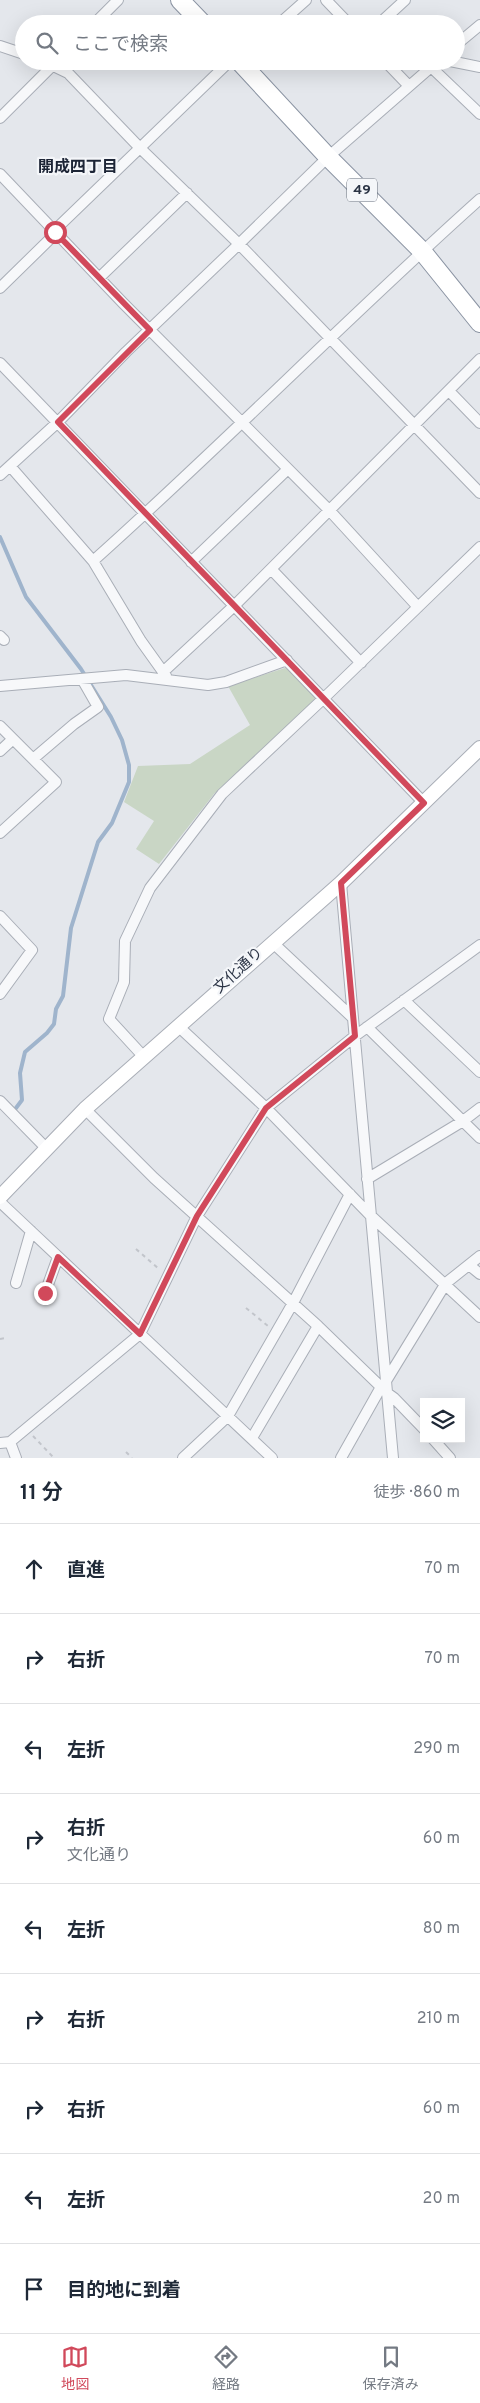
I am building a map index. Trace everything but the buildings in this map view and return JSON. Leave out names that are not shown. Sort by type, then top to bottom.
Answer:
[{"type":"highway","points":[[180,0],[194,15]]},
{"type":"highway","name":"49","points":[[247,70],[328,156],[422,251],[480,324]]},
{"type":"street","points":[[103,15],[118,0]]},
{"type":"street","points":[[289,15],[306,0]]},
{"type":"street","points":[[326,0],[340,15]]},
{"type":"street","points":[[389,15],[405,0]]},
{"type":"street","points":[[465,38],[480,25]]},
{"type":"street","points":[[0,46],[15,51]]},
{"type":"street","points":[[465,64],[480,67]]},
{"type":"street","points":[[0,118],[44,70]]},
{"type":"street","points":[[65,70],[140,148],[239,244],[480,493]]},
{"type":"street","points":[[0,288],[58,227],[221,70]]},
{"type":"street","points":[[394,70],[409,86]]},
{"type":"street","points":[[0,475],[58,422],[328,156],[427,70]]},
{"type":"street","points":[[440,70],[480,114]]},
{"type":"street","points":[[0,174],[99,278],[330,511],[418,607]]},
{"type":"street","points":[[99,278],[187,193]]},
{"type":"street","points":[[93,561],[145,515],[422,251],[480,199]]},
{"type":"street","points":[[166,675],[480,359]]},
{"type":"street","points":[[1,368],[58,422],[145,515],[424,803]]},
{"type":"street","points":[[449,391],[480,423]]},
{"type":"street","points":[[10,466],[93,561],[141,641],[166,675]]},
{"type":"street","points":[[191,562],[288,469]]},
{"type":"street","points":[[143,1056],[109,1019],[124,982],[125,941],[150,888],[222,794],[480,547]]},
{"type":"street","points":[[271,569],[361,663]]},
{"type":"street","points":[[0,686],[126,675],[166,675],[208,685],[226,682],[287,660]]},
{"type":"street","points":[[33,759],[74,724],[98,707],[82,679]]},
{"type":"street","points":[[0,726],[56,782],[0,832]]},
{"type":"street","points":[[0,751],[13,739]]},
{"type":"street","name":"文化通り","points":[[0,1196],[85,1109],[341,883],[480,748]]},
{"type":"street","points":[[341,883],[385,1387],[393,1458]]},
{"type":"street","points":[[0,916],[32,950],[0,994]]},
{"type":"street","points":[[272,942],[354,1018]]},
{"type":"street","points":[[16,1458],[5,1443],[26,1430],[140,1334],[197,1216],[266,1108],[355,1036],[480,944]]},
{"type":"street","points":[[471,952],[480,960]]},
{"type":"street","points":[[404,1000],[480,1072]]},
{"type":"street","points":[[178,1026],[266,1108],[370,1215],[480,1316]]},
{"type":"street","points":[[367,1027],[480,1138]]},
{"type":"street","points":[[0,1101],[47,1149]]},
{"type":"street","points":[[368,1179],[463,1121],[480,1108]]},
{"type":"street","points":[[85,1109],[197,1216],[385,1387],[420,1425]]},
{"type":"street","points":[[183,1458],[228,1416],[293,1304],[350,1194]]},
{"type":"street","points":[[0,1202],[272,1458]]},
{"type":"street","points":[[16,1283],[31,1231]]},
{"type":"street","points":[[341,1458],[446,1284],[480,1256]]},
{"type":"street","points":[[45,1293],[58,1257]]},
{"type":"street","points":[[469,1265],[480,1274]]},
{"type":"street","points":[[252,1438],[318,1326]]},
{"type":"street","points":[[437,1443],[450,1458]]},
{"type":"path","points":[[136,1249],[168,1277]]},
{"type":"path","points":[[246,1308],[276,1332]]},
{"type":"path","points":[[0,1339],[6,1338]]},
{"type":"path","points":[[26,1430],[54,1458]]},
{"type":"path","points":[[126,1452],[132,1458]]},
{"type":"green space","points":[[285,668],[291,671],[317,698],[214,794],[159,864],[136,849],[154,821],[124,802],[138,766],[190,764],[250,725],[228,686]]},
{"type":"waterway","points":[[0,537],[26,597],[81,669],[111,717],[122,740],[129,765],[129,782],[112,823],[98,842],[71,928],[63,996],[56,1009],[54,1024],[47,1033],[25,1052],[20,1073],[22,1100],[16,1108]]},
{"type":"district","name":"開成四丁目","points":[[78,168]]},
{"type":"route","points":[[45,1293],[58,1257],[140,1334],[197,1216],[266,1108],[355,1036],[341,883],[424,803],[145,515],[58,422],[150,330],[55,232]]}]
